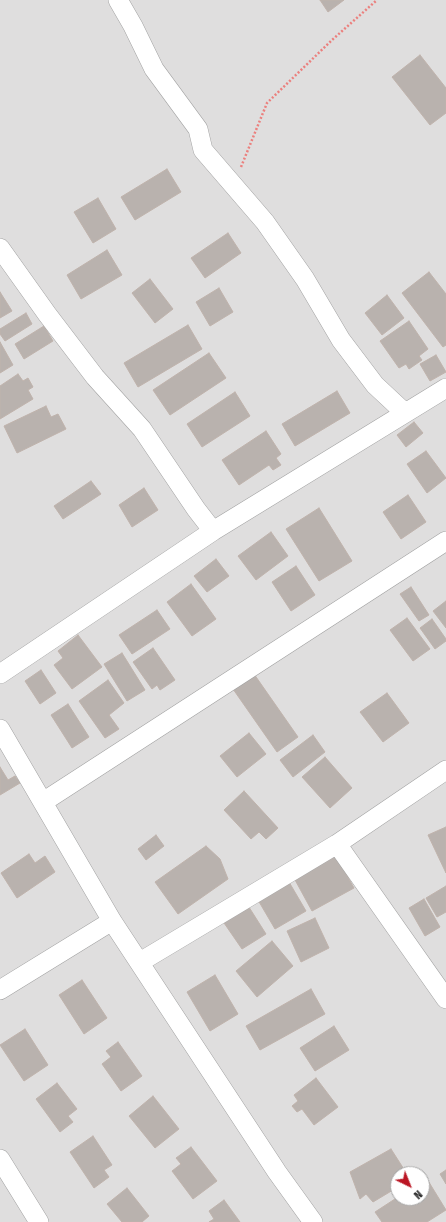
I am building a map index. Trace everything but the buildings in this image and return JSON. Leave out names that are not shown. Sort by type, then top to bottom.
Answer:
[{"type":"street","points":[[118,0],[133,26],[154,69],[198,130],[203,150],[269,229],[305,279],[341,340],[375,385],[405,413]]},
{"type":"street","points":[[0,248],[47,314],[95,377],[142,429],[196,509],[213,531]]},
{"type":"street","points":[[0,674],[213,531],[446,388]]},
{"type":"street","points":[[43,802],[446,541]]},
{"type":"street","points":[[0,729],[112,921],[277,1172],[313,1222]]},
{"type":"street","points":[[140,962],[337,844],[446,770]]},
{"type":"street","points":[[337,844],[446,999]]},
{"type":"street","points":[[0,990],[112,921]]},
{"type":"street","points":[[0,1159],[39,1222]]},
{"type":"path","points":[[231,184],[240,170],[267,103],[332,40],[377,0]]},
{"type":"shaded area","points":[[0,0],[446,0],[446,1222],[0,1222]]}]
